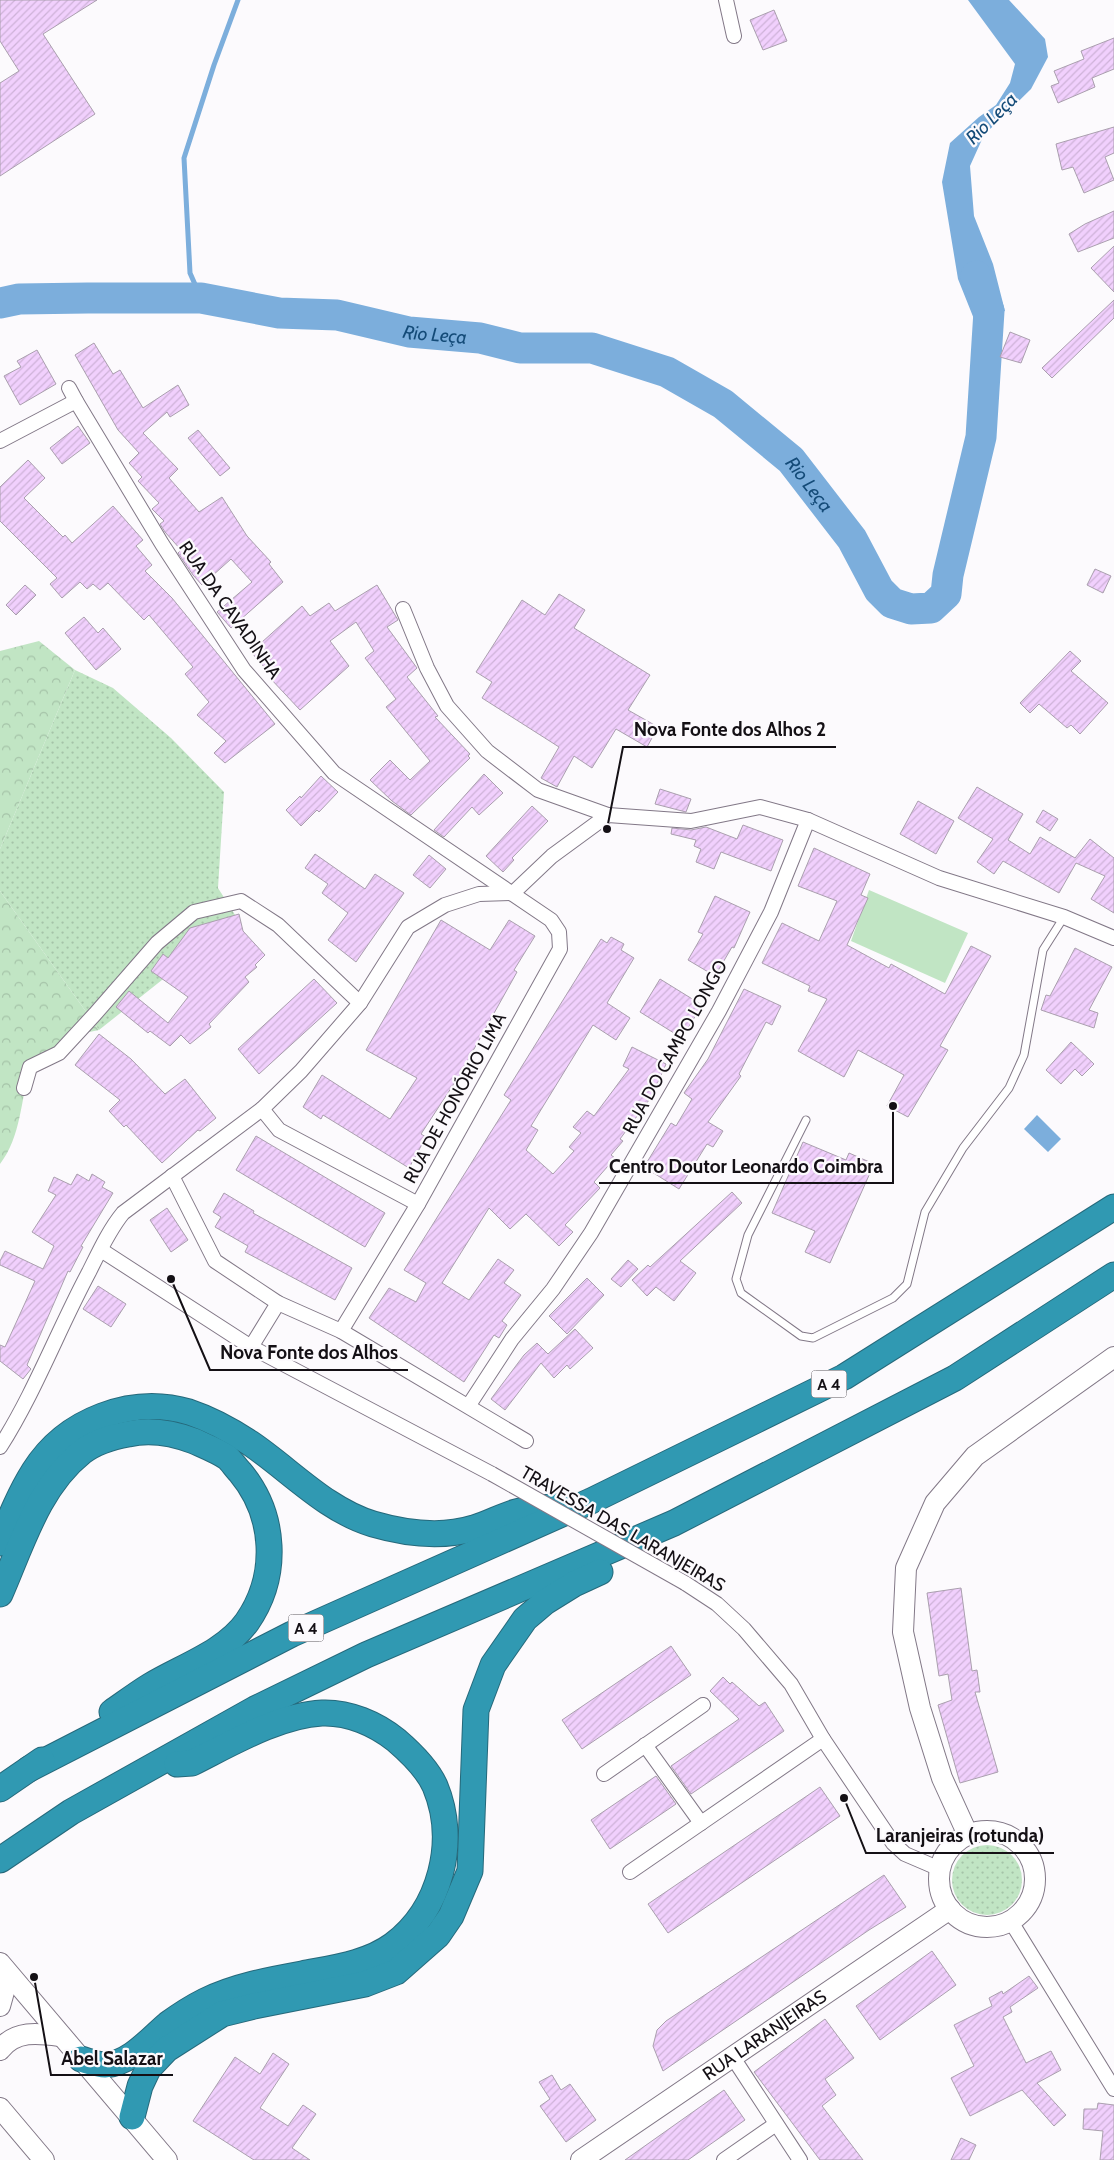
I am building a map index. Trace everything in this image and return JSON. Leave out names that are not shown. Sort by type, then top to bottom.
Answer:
[{"type":"highway","name":"A 4","points":[[0,1789],[29,1769],[292,1634],[591,1501],[844,1377],[1114,1207]]},
{"type":"highway","points":[[0,1860],[70,1812],[255,1709],[366,1655],[674,1523],[954,1378],[1114,1275]]},
{"type":"highway","points":[[0,1542],[35,1469],[64,1437],[92,1420],[124,1408],[154,1407],[189,1412],[214,1423],[250,1443],[341,1510],[372,1524],[426,1535],[472,1529],[516,1512],[591,1501]]},
{"type":"highway","points":[[0,1594],[43,1496],[64,1470],[84,1451],[109,1438],[140,1431],[175,1434],[204,1445],[228,1458],[248,1482],[262,1507],[269,1533],[269,1568],[261,1599],[246,1624],[219,1648],[149,1687],[29,1769]]},
{"type":"highway","points":[[132,2117],[140,2086],[148,2069],[167,2049],[222,2014],[365,1984],[396,1972],[438,1935],[451,1916],[470,1871],[476,1710],[493,1665],[525,1619],[545,1602],[574,1584],[623,1562],[674,1523]]},
{"type":"highway","points":[[81,2059],[104,2065],[119,2062],[139,2050],[169,2024],[204,2001],[256,1983],[362,1961],[392,1946],[418,1922],[439,1882],[445,1834],[435,1786],[424,1769],[405,1748],[379,1726],[353,1717],[323,1713],[299,1717],[251,1735],[192,1763],[151,1767]]},
{"type":"street","points":[[726,0],[734,36]]},
{"type":"street","name":"RUA DA CAVADINHA","points":[[69,388],[162,544],[244,670],[334,773],[513,893]]},
{"type":"street","points":[[0,441],[76,401]]},
{"type":"street","points":[[404,609],[427,668],[448,706],[487,751],[538,790],[608,815],[691,821],[760,807],[808,820],[939,878],[1064,917],[1114,938]]},
{"type":"street","points":[[0,1447],[19,1416],[115,1222],[123,1213],[262,1109],[301,1071],[360,1003],[408,928],[445,905],[479,894],[513,893],[552,856],[608,815]]},
{"type":"street","name":"RUA DO CAMPO LONGO","points":[[468,1405],[512,1339],[553,1289],[600,1217],[719,1011],[771,912],[808,820]]},
{"type":"street","name":"RUA DE HONÓRIO LIMA","points":[[341,1331],[418,1204],[560,948],[559,932],[551,920],[513,893]]},
{"type":"street","points":[[24,1088],[30,1067],[58,1053],[157,943],[194,912],[241,901],[278,924],[360,1003]]},
{"type":"street","points":[[262,1109],[278,1130],[418,1204]]},
{"type":"street","name":"TRAVESSA DAS LARANJEIRAS","points":[[172,1176],[215,1261],[278,1303],[341,1331],[526,1441]]},
{"type":"street","name":"TRAVESSA DAS LARANJEIRAS","points":[[101,1250],[251,1347],[492,1474],[684,1583],[717,1604],[744,1629],[791,1684],[823,1739],[893,1843],[905,1854],[940,1869]]},
{"type":"street","points":[[251,1347],[278,1303]]},
{"type":"street","points":[[968,1835],[942,1778],[920,1708],[903,1632],[906,1568],[935,1503],[975,1456],[1114,1357]]},
{"type":"street","points":[[604,1774],[703,1705]]},
{"type":"street","points":[[630,1872],[823,1739]]},
{"type":"street","points":[[645,1745],[701,1823]]},
{"type":"street","points":[[992,1831],[1006,1835],[1019,1843],[1029,1854],[1034,1868],[1035,1883],[1030,1899],[1021,1913],[1010,1920],[991,1927],[975,1925],[960,1918],[950,1908],[941,1892],[940,1869],[943,1859],[951,1847],[968,1835],[992,1831]]},
{"type":"street","name":"RUA LARANJEIRAS","points":[[580,2160],[950,1908]]},
{"type":"street","points":[[1010,1920],[1114,2089]]},
{"type":"street","points":[[0,1963],[167,2160]]},
{"type":"street","points":[[0,1974],[5,1988],[0,2006]]},
{"type":"street","points":[[0,2050],[13,2039],[22,2035],[38,2032],[60,2036]]},
{"type":"street","points":[[732,2056],[800,2160]]},
{"type":"street","points":[[0,2108],[33,2156]]},
{"type":"street","points":[[724,2160],[776,2124]]},
{"type":"lane","points":[[806,1120],[748,1235],[736,1279],[741,1293],[801,1336],[813,1338],[893,1298],[907,1284],[925,1212],[963,1148],[1009,1088],[1024,1055],[1043,950],[1064,917]]},
{"type":"green space","points":[[39,641],[75,670],[0,849],[0,651]]},
{"type":"green space","points":[[75,670],[113,688],[171,738],[224,792],[218,888],[242,926],[201,949],[99,1030],[0,891],[0,849]]},
{"type":"green space","points":[[869,890],[968,933],[945,983],[851,941]]},
{"type":"green space","points":[[0,891],[99,1030],[75,1035],[30,1067],[16,1130],[7,1153],[0,1164]]},
{"type":"green space","points":[[980,1845],[994,1845],[1007,1851],[1016,1860],[1022,1873],[1020,1893],[1012,1905],[994,1915],[980,1915],[967,1909],[958,1900],[952,1887],[952,1873],[958,1860],[967,1851]]},
{"type":"water","points":[[968,0],[1009,0],[1045,39],[1048,57],[1031,89],[984,135],[970,166],[974,216],[993,264],[1005,311],[974,319],[958,279],[942,182],[950,143],[979,117],[996,105],[1010,83],[1015,64]]},
{"type":"water","points":[[1037,1115],[1061,1139],[1048,1152],[1024,1129]]},
{"type":"building","points":[[0,0],[97,0],[43,34],[95,114],[0,176],[0,83],[19,71],[0,41]]},
{"type":"building","points":[[774,10],[787,41],[763,50],[750,20]]},
{"type":"building","points":[[1114,38],[1114,69],[1092,78],[1095,87],[1058,103],[1051,86],[1059,83],[1054,71],[1084,59],[1081,51]]},
{"type":"building","points":[[1114,127],[1114,153],[1105,157],[1114,180],[1084,193],[1073,167],[1062,170],[1056,144]]},
{"type":"building","points":[[1114,211],[1114,238],[1078,252],[1069,234],[1085,224]]},
{"type":"building","points":[[1114,246],[1114,292],[1091,268]]},
{"type":"building","points":[[1114,300],[1114,318],[1052,378],[1042,368]]},
{"type":"building","points":[[1010,332],[1030,340],[1021,363],[1000,357]]},
{"type":"building","points":[[94,343],[113,374],[120,370],[143,408],[178,385],[189,405],[170,417],[167,412],[143,433],[178,469],[169,478],[199,512],[222,497],[247,536],[271,562],[269,564],[283,582],[231,628],[217,612],[252,582],[231,559],[202,585],[178,553],[181,550],[160,524],[164,521],[152,509],[159,503],[138,481],[142,477],[129,463],[139,453],[118,430],[75,355]]},
{"type":"building","points":[[37,350],[56,384],[20,405],[4,376],[21,367],[17,361]]},
{"type":"building","points":[[78,426],[90,443],[62,464],[50,448]]},
{"type":"building","points":[[198,430],[230,468],[220,476],[188,438]]},
{"type":"building","points":[[28,460],[45,478],[24,498],[63,537],[65,535],[72,543],[113,506],[143,540],[136,546],[152,565],[145,571],[172,598],[275,724],[225,763],[214,753],[226,741],[197,715],[209,702],[185,674],[193,667],[149,615],[144,620],[108,583],[100,590],[93,584],[87,589],[80,582],[62,598],[50,584],[57,578],[0,521],[0,487]]},
{"type":"building","points":[[1095,569],[1111,576],[1103,593],[1087,585]]},
{"type":"building","points":[[25,585],[36,595],[16,615],[6,605]]},
{"type":"building","points":[[377,585],[398,620],[387,627],[417,668],[407,677],[438,716],[435,717],[470,754],[468,756],[470,758],[411,815],[392,801],[370,780],[390,760],[410,780],[430,761],[386,707],[396,699],[365,658],[374,651],[356,622],[330,641],[349,666],[300,710],[270,678],[272,676],[251,652],[302,606],[310,616],[329,603],[335,611]]},
{"type":"building","points":[[559,594],[585,610],[574,628],[650,675],[628,710],[658,727],[647,747],[616,729],[592,768],[574,756],[557,787],[541,778],[559,747],[482,698],[492,682],[476,672],[522,600],[545,615]]},
{"type":"building","points":[[84,617],[98,633],[103,628],[121,649],[96,670],[65,633]]},
{"type":"building","points":[[1070,651],[1081,661],[1071,671],[1108,703],[1080,734],[1071,725],[1067,728],[1039,704],[1030,713],[1020,703]]},
{"type":"building","points":[[484,774],[503,793],[479,815],[472,807],[444,837],[434,830]]},
{"type":"building","points":[[321,776],[338,792],[319,812],[317,810],[301,826],[286,810],[300,796],[301,798]]},
{"type":"building","points":[[977,787],[1023,814],[1008,840],[1030,854],[1040,837],[1075,858],[1090,839],[1114,858],[1114,913],[1091,899],[1105,876],[1076,863],[1059,893],[1003,861],[994,874],[977,862],[993,839],[958,818]]},
{"type":"building","points":[[660,789],[691,799],[686,812],[655,804]]},
{"type":"building","points":[[918,801],[954,821],[936,854],[900,834]]},
{"type":"building","points":[[532,806],[548,821],[512,858],[514,860],[503,872],[486,856]]},
{"type":"building","points":[[1043,810],[1058,819],[1050,831],[1036,822]]},
{"type":"building","points":[[743,825],[783,840],[771,871],[721,852],[714,869],[696,862],[701,849],[694,846],[696,840],[671,834],[672,828],[691,830],[706,827],[737,839]]},
{"type":"building","points":[[814,848],[870,874],[861,895],[868,898],[847,945],[889,968],[891,964],[945,994],[971,946],[991,956],[940,1046],[948,1050],[908,1117],[887,1106],[904,1075],[858,1050],[844,1077],[798,1051],[827,999],[808,991],[810,986],[762,963],[782,923],[819,941],[837,901],[798,886]]},
{"type":"building","points":[[315,854],[365,889],[375,874],[404,893],[356,962],[328,940],[348,913],[322,893],[328,884],[305,868]]},
{"type":"building","points":[[429,855],[446,869],[430,888],[413,875]]},
{"type":"building","points":[[715,896],[750,912],[734,948],[732,947],[715,976],[688,960],[703,934],[698,932]]},
{"type":"building","points":[[239,914],[243,931],[265,955],[255,965],[257,967],[245,977],[249,982],[209,1024],[211,1027],[190,1044],[181,1035],[170,1046],[150,1031],[148,1033],[116,1007],[129,991],[168,1023],[188,997],[151,971],[163,954],[168,958],[190,928]]},
{"type":"building","points":[[441,920],[490,950],[509,920],[535,936],[514,970],[517,972],[459,1076],[421,1134],[426,1137],[409,1168],[323,1115],[321,1119],[303,1107],[322,1075],[390,1119],[417,1078],[366,1050]]},
{"type":"building","points":[[611,937],[624,944],[621,950],[634,958],[607,1003],[630,1018],[616,1040],[593,1025],[531,1126],[538,1130],[526,1150],[553,1174],[574,1151],[569,1147],[581,1133],[573,1127],[587,1111],[594,1116],[629,1069],[623,1066],[632,1047],[666,1064],[652,1096],[620,1139],[623,1141],[611,1155],[615,1158],[594,1182],[600,1188],[565,1225],[573,1232],[559,1246],[526,1214],[510,1229],[489,1208],[442,1283],[469,1300],[498,1259],[514,1270],[504,1283],[521,1295],[502,1321],[507,1325],[499,1338],[494,1335],[464,1382],[369,1318],[389,1288],[416,1302],[426,1283],[404,1270],[511,1100],[504,1095],[601,939],[607,943]]},
{"type":"building","points":[[1075,948],[1112,967],[1089,1010],[1098,1013],[1094,1028],[1041,1010],[1046,995],[1050,996]]},
{"type":"building","points":[[314,979],[337,1003],[259,1074],[238,1049]]},
{"type":"building","points":[[660,979],[702,1005],[682,1038],[640,1012]]},
{"type":"building","points":[[744,989],[781,1006],[772,1025],[766,1022],[739,1074],[741,1076],[708,1122],[723,1131],[713,1147],[707,1144],[679,1189],[644,1167],[671,1123],[676,1126],[692,1099],[684,1093],[708,1059]]},
{"type":"building","points":[[99,1034],[131,1059],[165,1094],[185,1079],[216,1118],[200,1131],[198,1130],[162,1163],[126,1125],[124,1127],[109,1111],[120,1100],[75,1065]]},
{"type":"building","points":[[1071,1042],[1094,1064],[1082,1076],[1075,1069],[1061,1084],[1046,1070]]},
{"type":"building","points":[[256,1136],[385,1213],[365,1247],[236,1170]]},
{"type":"building","points":[[803,1142],[846,1160],[849,1153],[874,1164],[830,1263],[805,1252],[815,1231],[772,1213]]},
{"type":"building","points":[[77,1174],[89,1181],[92,1174],[105,1182],[102,1187],[113,1193],[81,1246],[83,1247],[70,1272],[68,1271],[27,1365],[31,1369],[23,1379],[0,1361],[0,1345],[5,1347],[35,1281],[0,1265],[0,1261],[5,1251],[43,1269],[54,1246],[32,1232],[56,1195],[48,1191],[54,1177],[71,1185]]},
{"type":"building","points":[[732,1192],[742,1203],[680,1261],[696,1273],[674,1301],[656,1287],[647,1296],[632,1280],[648,1265],[650,1267]]},
{"type":"building","points":[[224,1193],[254,1211],[253,1213],[352,1268],[335,1300],[245,1252],[248,1246],[215,1227],[221,1217],[213,1212]]},
{"type":"building","points":[[167,1208],[188,1240],[171,1252],[150,1220]]},
{"type":"building","points":[[628,1260],[638,1269],[621,1287],[611,1279]]},
{"type":"building","points":[[587,1278],[604,1295],[567,1334],[549,1316]]},
{"type":"building","points":[[98,1286],[126,1304],[111,1327],[83,1309]]},
{"type":"building","points":[[575,1329],[593,1348],[570,1369],[567,1365],[554,1378],[541,1363],[505,1410],[491,1399],[524,1355],[537,1343],[548,1354]]},
{"type":"building","points":[[961,1588],[972,1671],[977,1670],[980,1692],[975,1692],[998,1772],[960,1783],[938,1705],[952,1700],[948,1674],[939,1676],[927,1593]]},
{"type":"building","points":[[671,1646],[691,1675],[582,1749],[562,1720]]},
{"type":"building","points":[[723,1677],[730,1684],[732,1682],[759,1706],[765,1702],[784,1731],[691,1794],[671,1766],[739,1719],[710,1691]]},
{"type":"building","points":[[656,1776],[676,1804],[610,1849],[591,1820]]},
{"type":"building","points":[[820,1787],[840,1816],[668,1933],[648,1904]]},
{"type":"building","points":[[884,1875],[906,1907],[869,1930],[663,2071],[653,2046],[657,2030],[666,2021]]},
{"type":"building","points":[[932,1951],[956,1985],[880,2040],[856,2006]]},
{"type":"building","points":[[1029,1976],[1038,1988],[1010,2007],[1012,2012],[1003,2017],[1026,2063],[1051,2051],[1061,2070],[1037,2083],[1066,2115],[1054,2126],[1022,2090],[970,2116],[951,2078],[974,2066],[954,2025],[992,2006],[989,1998],[1002,1991],[1003,1994]]},
{"type":"building","points":[[825,2019],[854,2058],[825,2079],[836,2095],[822,2106],[863,2160],[820,2160],[754,2072]]},
{"type":"building","points":[[273,2053],[289,2064],[260,2108],[288,2126],[303,2105],[316,2114],[292,2148],[310,2160],[254,2160],[193,2121],[235,2057],[260,2074]]},
{"type":"building","points":[[552,2075],[561,2090],[570,2084],[596,2120],[566,2142],[540,2106],[550,2099],[539,2082]]},
{"type":"building","points":[[724,2090],[745,2120],[688,2160],[625,2160]]},
{"type":"building","points":[[1098,2103],[1114,2105],[1114,2160],[1100,2160],[1103,2131],[1083,2129],[1084,2109],[1097,2109]]},
{"type":"building","points":[[961,2138],[976,2145],[969,2160],[951,2160]]},
{"type":"waterway","points":[[201,298],[190,273],[184,158],[214,65],[238,0]]},
{"type":"waterway","name":"Rio Leça","points":[[0,303],[19,299],[201,298],[279,313],[337,315],[409,332],[480,338],[520,348],[592,348],[667,372],[723,404],[791,460],[852,539],[879,590],[892,603],[911,609],[931,608],[946,594],[948,575],[981,437],[989,311],[976,276]]},
{"type":"place","name":"Nova Fonte dos Alhos 2","points":[[607,829]]},
{"type":"place","name":"Centro Doutor Leonardo Coimbra","points":[[893,1106]]},
{"type":"place","name":"Nova Fonte dos Alhos","points":[[171,1279]]},
{"type":"place","name":"Laranjeiras (rotunda)","points":[[844,1798]]},
{"type":"place","name":"Abel Salazar","points":[[34,1977]]}]
